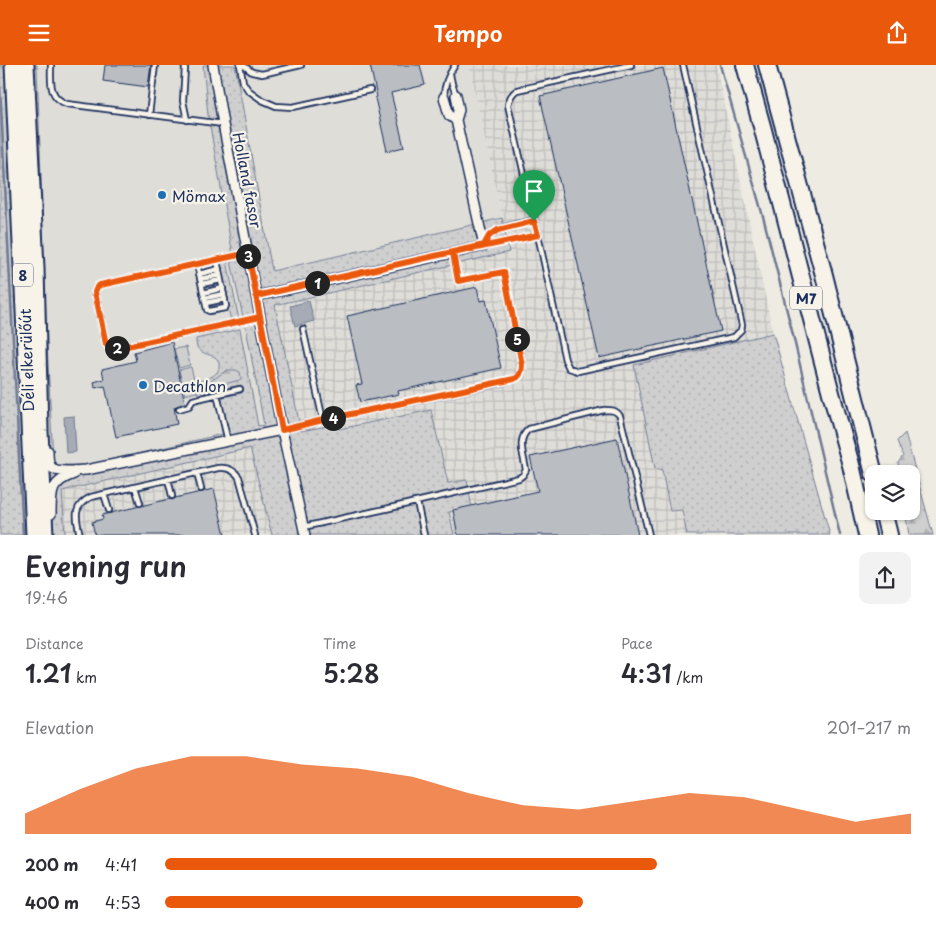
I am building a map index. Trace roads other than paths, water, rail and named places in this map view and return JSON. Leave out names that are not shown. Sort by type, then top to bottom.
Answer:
[{"type":"highway","points":[[739,65],[754,112],[763,130]]},
{"type":"highway","name":"M7","points":[[746,65],[851,465],[867,535]]},
{"type":"highway","name":"M7","points":[[767,65],[824,275],[872,465]]},
{"type":"highway","points":[[776,65],[782,87],[782,116]]},
{"type":"highway","points":[[885,520],[888,535]]},
{"type":"main road","name":"Déli elkerülőút","points":[[14,65],[34,535]]},
{"type":"main road","name":"Déli elkerülőút","points":[[26,65],[36,268],[45,535]]},
{"type":"street","name":"Holland fasor","points":[[213,65],[282,430],[304,531]]},
{"type":"street","points":[[256,296],[484,245],[456,120],[459,110],[456,95]]},
{"type":"street","points":[[444,97],[449,115],[456,120]]},
{"type":"street","points":[[40,431],[46,439],[51,467],[60,471],[86,469],[282,430]]},
{"type":"street","points":[[51,535],[52,490],[65,477],[86,469]]},
{"type":"lane","points":[[51,65],[55,96],[68,104],[223,124]]},
{"type":"lane","points":[[150,115],[156,65]]},
{"type":"lane","points":[[184,65],[183,101],[187,120]]},
{"type":"lane","points":[[242,65],[252,72],[262,75],[301,65]]},
{"type":"lane","points":[[242,65],[243,82],[248,90],[262,100],[276,106],[293,107],[370,91]]},
{"type":"lane","points":[[444,97],[450,72],[455,65]]},
{"type":"lane","points":[[632,65],[517,90],[511,96],[508,105],[538,235],[564,361],[573,370],[581,371],[734,337],[741,330],[742,325],[683,65]]},
{"type":"lane","points":[[450,72],[456,95]]},
{"type":"lane","points":[[484,245],[489,236],[498,230],[534,221]]},
{"type":"lane","points":[[484,245],[538,235]]},
{"type":"lane","points":[[248,253],[100,285],[95,292],[106,344],[114,349],[260,317]]},
{"type":"lane","points":[[282,430],[495,384],[514,379],[520,375],[522,365],[504,272],[458,281],[453,253]]},
{"type":"lane","points":[[197,265],[208,311],[224,308],[226,307],[217,260]]},
{"type":"lane","points":[[200,279],[220,275]]},
{"type":"lane","points":[[200,279],[220,275]]},
{"type":"lane","points":[[205,298],[224,294]]},
{"type":"lane","points":[[205,298],[224,294]]},
{"type":"lane","points":[[303,329],[323,420]]},
{"type":"lane","points":[[178,409],[190,406],[192,400],[240,389]]},
{"type":"lane","points":[[217,394],[228,442]]},
{"type":"lane","points":[[304,531],[519,478],[526,470],[521,443],[522,437],[529,429],[604,410],[612,410],[617,412],[620,417],[648,535]]},
{"type":"lane","points":[[80,535],[76,519],[78,509],[85,500],[91,497],[224,468],[237,474],[241,481],[255,535]]},
{"type":"lane","points":[[197,473],[201,489]]},
{"type":"lane","points":[[168,479],[172,496]]},
{"type":"lane","points":[[135,487],[140,503]]},
{"type":"lane","points":[[104,493],[109,510]]},
{"type":"lane","points":[[417,502],[424,535]]},
{"type":"waterway","points":[[720,65],[764,220],[840,535]]},
{"type":"waterway","points":[[0,87],[23,535]]},
{"type":"place","name":"Mömax","points":[[162,195]]},
{"type":"place","name":"Decathlon","points":[[143,385]]}]
